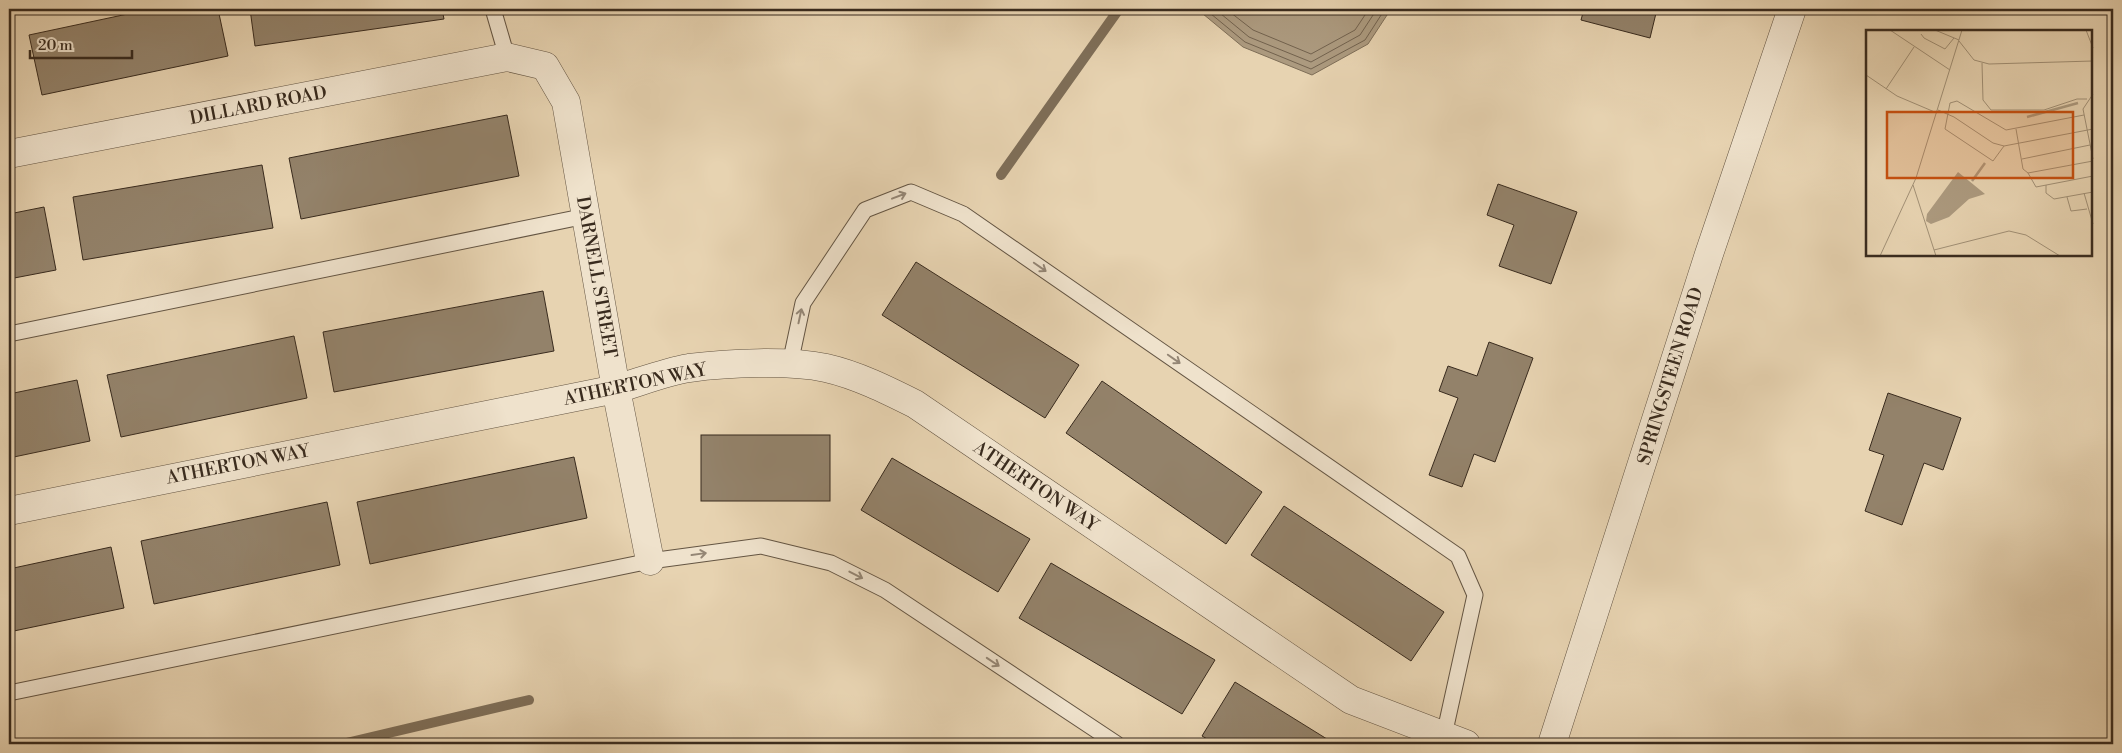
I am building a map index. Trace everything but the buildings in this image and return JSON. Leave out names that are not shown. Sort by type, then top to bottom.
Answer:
[{"type":"street","name":"SPRINGSTEEN ROAD","points":[[1552,744],[1709,254],[1792,9]]},
{"type":"street","name":"DILLARD ROAD","points":[[9,154],[507,57]]},
{"type":"street","name":"DARNELL STREET","points":[[507,57],[545,66],[566,102],[616,388],[650,561]]},
{"type":"street","name":"ATHERTON WAY","points":[[9,510],[616,388],[688,368],[738,364],[790,364],[826,368],[880,387],[914,404],[1351,700],[1450,742]]},
{"type":"lane","points":[[493,9],[507,57]]},
{"type":"lane","points":[[790,364],[803,303],[865,210],[911,192],[962,214],[1458,556],[1475,595],[1450,742]]},
{"type":"lane","points":[[9,334],[586,216]]},
{"type":"lane","points":[[9,693],[650,561],[760,546],[831,563],[885,590],[1118,744]]},
{"type":"water","points":[[1197,9],[1391,9],[1368,44],[1312,75],[1243,47]]},
{"type":"waterway","points":[[1001,175],[1119,9]]},
{"type":"waterway","points":[[342,744],[529,700]]}]
